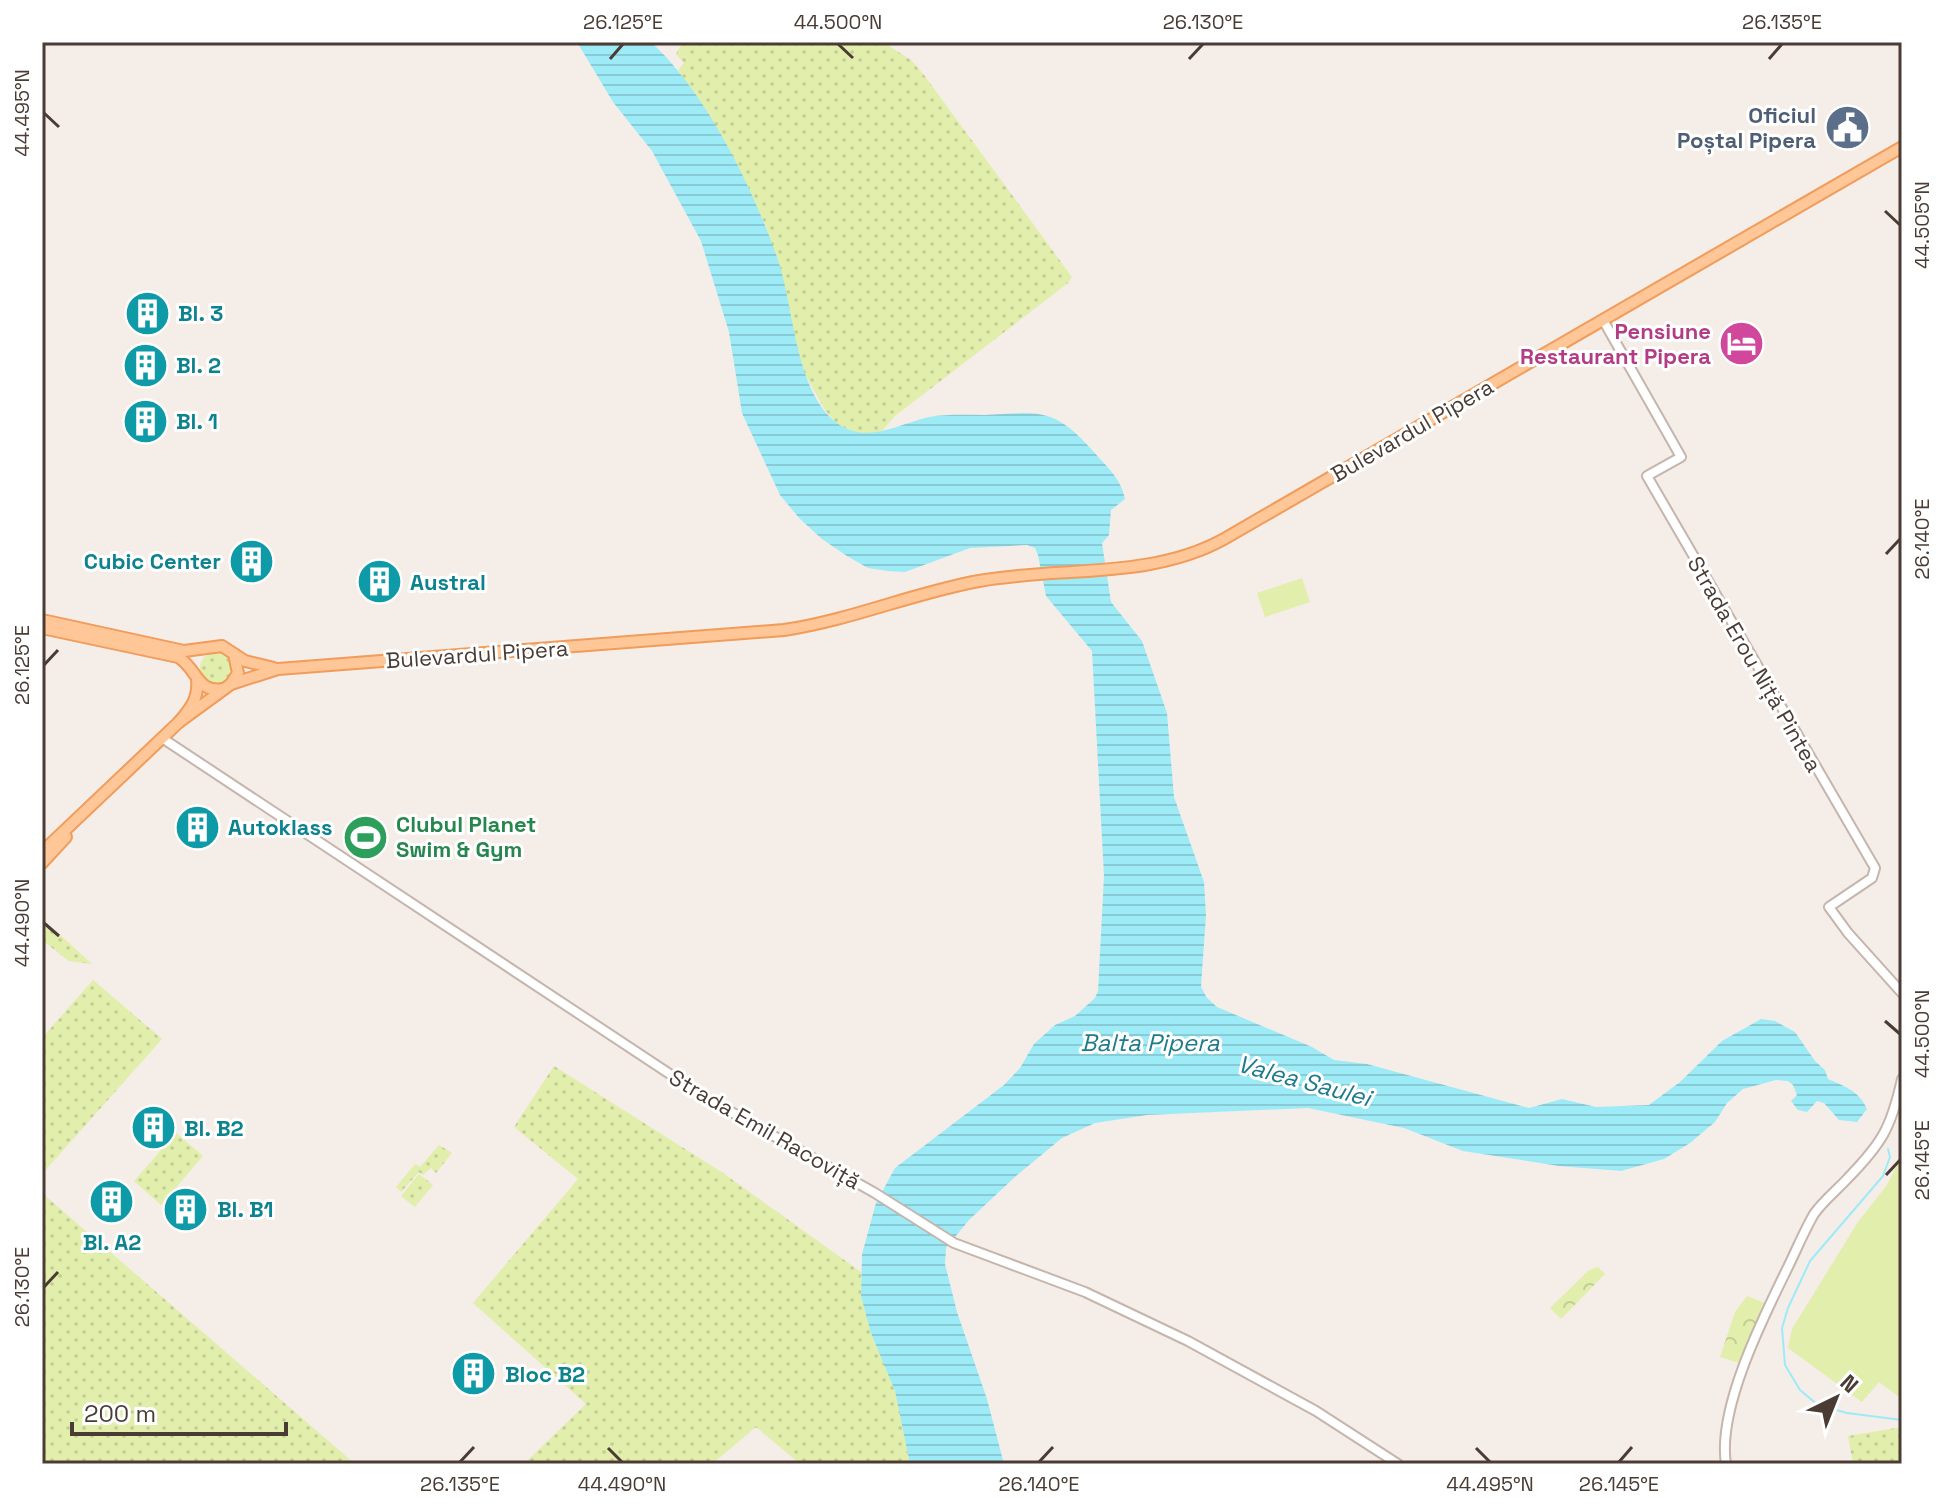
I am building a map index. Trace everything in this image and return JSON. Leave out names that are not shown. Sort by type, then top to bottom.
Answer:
[{"type":"main road","name":"Bulevardul Pipera","points":[[179,722],[228,686],[278,669],[784,630],[813,626],[981,580],[1171,561],[1210,546],[1902,147]]},
{"type":"main road","name":"Bulevardul Pipera","points":[[42,620],[184,651],[222,646],[257,665],[278,669]]},
{"type":"main road","points":[[42,628],[170,655],[186,662],[195,675],[213,690],[228,686],[238,667],[234,654]]},
{"type":"main road","points":[[42,852],[179,722],[195,702],[195,658],[203,650]]},
{"type":"main road","points":[[42,863],[61,843],[68,827]]},
{"type":"street","name":"Strada Erou Niță Pintea","points":[[1603,320],[1681,457],[1647,476],[1875,868],[1871,880],[1829,907],[1902,993]]},
{"type":"street","name":"Strada Emil Racoviță","points":[[162,738],[703,1096],[875,1193],[954,1243],[1076,1288],[1188,1341],[1316,1411],[1398,1464]]},
{"type":"street","points":[[1726,1464],[1725,1432],[1761,1322],[1814,1214],[1885,1135],[1902,1079]]},
{"type":"green space","points":[[683,42],[883,42],[911,60],[924,75],[1072,277],[895,416],[882,431],[865,434],[850,431],[835,422],[803,371],[766,226],[720,135],[678,70],[684,63],[676,54]]},
{"type":"green space","points":[[1302,578],[1310,602],[1265,617],[1257,593]]},
{"type":"green space","points":[[216,652],[228,656],[232,668],[228,680],[216,684],[204,680],[200,668],[204,656]]},
{"type":"green space","points":[[47,923],[92,964],[69,961],[42,940],[42,928]]},
{"type":"green space","points":[[93,980],[162,1039],[42,1174],[42,1038]]},
{"type":"green space","points":[[554,1066],[723,1173],[861,1272],[864,1304],[895,1391],[910,1464],[800,1464],[756,1427],[712,1464],[524,1464],[586,1404],[473,1303],[578,1179],[514,1127]]},
{"type":"green space","points":[[176,1133],[203,1156],[161,1205],[134,1181]]},
{"type":"green space","points":[[439,1145],[452,1153],[436,1173],[431,1168],[423,1175],[419,1172],[401,1192],[396,1187],[415,1164],[420,1167]]},
{"type":"green space","points":[[1902,1155],[1902,1399],[1879,1382],[1862,1402],[1788,1348],[1792,1329],[1858,1222],[1887,1185]]},
{"type":"green space","points":[[419,1174],[433,1185],[415,1207],[401,1196]]},
{"type":"green space","points":[[42,1193],[355,1464],[42,1464]]},
{"type":"green space","points":[[1598,1267],[1605,1274],[1561,1319],[1550,1308],[1589,1270]]},
{"type":"green space","points":[[1747,1296],[1765,1303],[1739,1363],[1720,1357],[1735,1312]]},
{"type":"green space","points":[[1902,1427],[1902,1464],[1853,1464],[1848,1436]]},
{"type":"water","name":"Balta Pipera","points":[[577,42],[651,42],[691,87],[726,144],[756,203],[778,260],[804,370],[823,409],[837,423],[848,429],[871,433],[936,416],[1044,415],[1067,426],[1079,436],[1116,478],[1125,499],[1111,510],[1109,535],[1102,543],[1111,602],[1142,641],[1167,713],[1174,797],[1204,882],[1206,915],[1201,987],[1217,1007],[1312,1047],[1334,1060],[1367,1064],[1529,1108],[1562,1099],[1596,1107],[1649,1105],[1680,1082],[1722,1041],[1761,1019],[1775,1021],[1795,1032],[1825,1070],[1828,1079],[1860,1097],[1867,1109],[1857,1122],[1839,1120],[1824,1103],[1817,1101],[1807,1112],[1798,1110],[1791,1101],[1797,1095],[1793,1085],[1788,1081],[1776,1080],[1743,1089],[1727,1103],[1715,1122],[1664,1159],[1621,1171],[1559,1166],[1463,1151],[1404,1128],[1308,1108],[1147,1115],[1095,1123],[1062,1138],[1016,1176],[969,1220],[946,1248],[945,1264],[957,1312],[987,1399],[1004,1464],[910,1464],[895,1391],[871,1333],[861,1296],[862,1254],[876,1203],[895,1168],[1004,1085],[1020,1068],[1034,1044],[1055,1025],[1075,1016],[1095,998],[1098,991],[1104,876],[1092,651],[1046,596],[1035,548],[1027,545],[970,548],[905,572],[888,571],[868,568],[847,556],[800,519],[780,495],[742,413],[729,332],[701,241],[652,151],[613,102]]},
{"type":"waterway","name":"Valea Saulei","points":[[1888,1149],[1890,1157],[1883,1176],[1810,1261],[1782,1328],[1785,1365],[1800,1390],[1818,1405],[1847,1413],[1902,1420]]},
{"type":"place","name":"Oficiul Poștal Pipera","points":[[1847,128]]},
{"type":"place","name":"Bl. 3","points":[[147,313]]},
{"type":"place","name":"Pensiune Restaurant Pipera","points":[[1742,344]]},
{"type":"place","name":"Bl. 2","points":[[145,365]]},
{"type":"place","name":"Bl. 1","points":[[145,421]]},
{"type":"place","name":"Cubic Center","points":[[252,561]]},
{"type":"place","name":"Austral","points":[[379,582]]},
{"type":"place","name":"Autoklass","points":[[197,827]]},
{"type":"place","name":"Clubul Planet Swim & Gym","points":[[365,837]]},
{"type":"place","name":"Bl. B2","points":[[153,1128]]},
{"type":"place","name":"Bl. A2","points":[[112,1201]]},
{"type":"place","name":"Bl. B1","points":[[186,1209]]},
{"type":"place","name":"Bloc B2","points":[[474,1374]]}]
